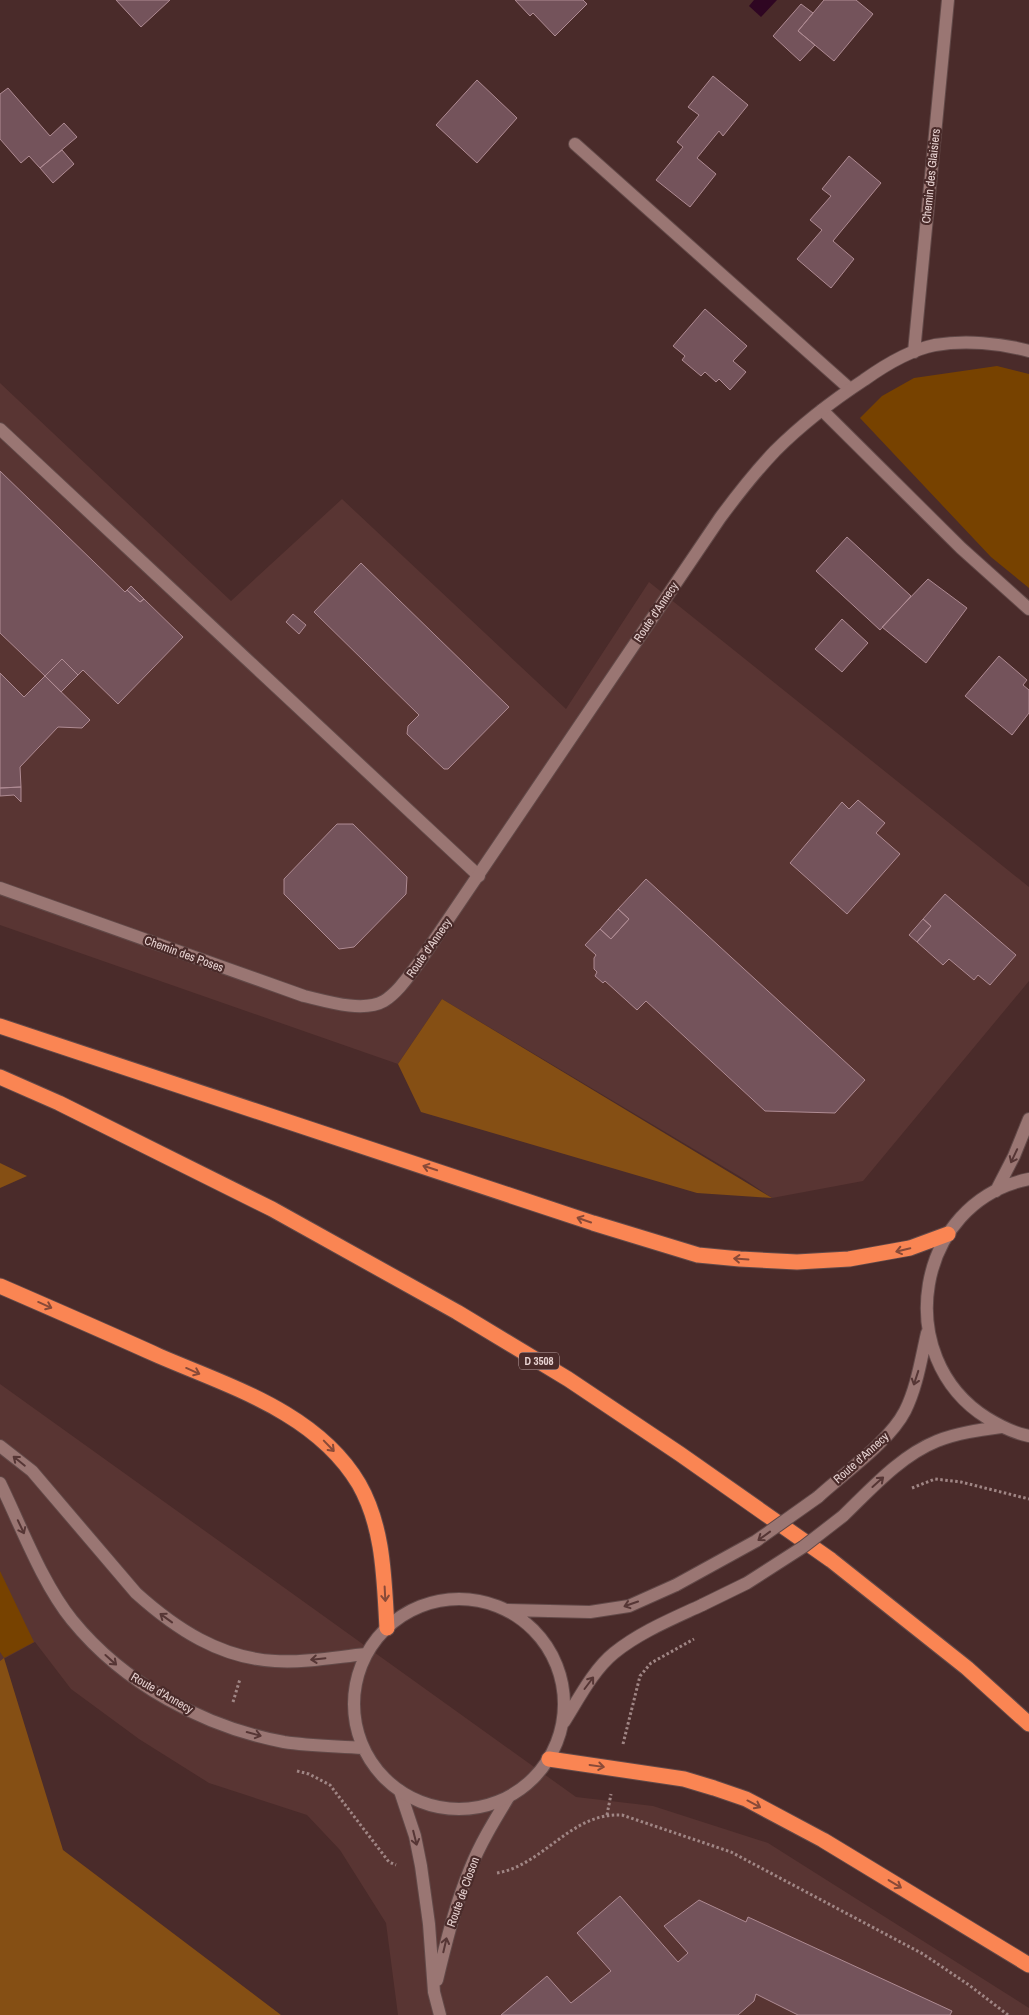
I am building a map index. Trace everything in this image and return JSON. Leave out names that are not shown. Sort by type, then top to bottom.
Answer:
[{"type":"highway","points":[[0,1026],[593,1224],[698,1255],[797,1262],[849,1259],[910,1248],[948,1234]]},
{"type":"highway","name":"D 3508","points":[[0,1077],[60,1103],[272,1209],[457,1312],[568,1379],[680,1454],[830,1560],[967,1668],[1029,1724]]},
{"type":"highway","points":[[0,1286],[247,1394],[290,1416],[322,1439],[345,1462],[360,1486],[371,1511],[379,1538],[383,1562],[387,1628]]},
{"type":"highway","points":[[549,1759],[684,1779],[746,1799],[824,1840],[1029,1965]]},
{"type":"main road","name":"Chemin des Glaisiers","points":[[914,352],[948,0]]},
{"type":"main road","points":[[575,144],[850,389]]},
{"type":"main road","name":"Route d'Annecy","points":[[371,1005],[383,1002],[406,981],[720,518],[749,480],[774,452],[822,410],[850,389],[888,364],[914,352],[934,345],[961,343],[987,344],[1029,351]]},
{"type":"main road","points":[[822,410],[961,548],[1029,609]]},
{"type":"main road","points":[[0,429],[479,876]]},
{"type":"main road","name":"Chemin des Poses","points":[[0,888],[268,984],[332,1003],[352,1006],[371,1005]]},
{"type":"main road","points":[[996,1191],[1014,1156],[1029,1118]]},
{"type":"main road","points":[[1029,1179],[1019,1181],[996,1191],[978,1202],[948,1234],[936,1256],[929,1280],[926,1305],[928,1331],[937,1361],[953,1388],[974,1410],[1001,1427],[1029,1436]]},
{"type":"main road","name":"Route d'Annecy","points":[[507,1610],[590,1612],[629,1606],[676,1585],[756,1541],[818,1497],[885,1438],[905,1411],[918,1375],[928,1331]]},
{"type":"main road","points":[[562,1724],[588,1684],[613,1654],[651,1628],[748,1583],[803,1547],[843,1516],[902,1461],[935,1442],[964,1432],[1001,1427]]},
{"type":"main road","points":[[0,1446],[32,1471],[136,1593],[156,1611],[198,1640],[238,1655],[274,1661],[300,1661],[366,1654]]},
{"type":"main road","name":"Route d'Annecy","points":[[0,1483],[33,1553],[71,1619],[96,1646],[126,1673],[156,1693],[181,1706],[239,1730],[286,1742],[363,1748]]},
{"type":"main road","points":[[444,1600],[476,1600],[507,1610],[529,1626],[547,1646],[558,1670],[564,1697],[562,1724],[557,1742],[549,1759],[531,1781],[508,1798],[481,1807],[452,1810],[425,1804],[400,1791],[378,1772],[363,1748],[355,1717],[355,1701],[356,1684],[366,1654],[387,1628],[413,1609],[444,1600]]},
{"type":"main road","name":"Route de Closon","points":[[400,1791],[415,1836],[421,1866],[429,1924],[434,1992],[440,2015]]},
{"type":"main road","name":"Route de Closon","points":[[434,1992],[450,1928],[469,1871],[485,1837],[508,1798]]},
{"type":"path","points":[[905,1494],[912,1488],[935,1479],[960,1482],[1029,1499]]},
{"type":"path","points":[[607,1815],[640,1676],[651,1663],[700,1636]]},
{"type":"shaded area","points":[[754,0],[777,0],[761,17],[749,6]]},
{"type":"shaded area","points":[[997,366],[1029,374],[1029,588],[991,557],[860,418],[882,396],[914,378]]},
{"type":"shaded area","points":[[0,383],[231,601],[342,499],[566,709],[649,582],[1029,887],[1029,981],[863,1181],[772,1198],[744,1179],[442,999],[398,1064],[0,925]]},
{"type":"shaded area","points":[[442,999],[772,1198],[697,1193],[421,1112],[398,1064]]},
{"type":"shaded area","points":[[0,1163],[27,1176],[0,1188]]},
{"type":"shaded area","points":[[0,1384],[576,1797],[653,1806],[768,1843],[1029,2008],[1029,2015],[398,2015],[386,1923],[340,1850],[307,1815],[209,1783],[139,1739],[71,1689],[35,1642],[0,1661]]},
{"type":"shaded area","points":[[0,1571],[34,1642],[4,1658],[0,1652]]},
{"type":"shaded area","points":[[4,1658],[63,1850],[281,2015],[0,2015],[0,1661]]},
{"type":"building","points":[[116,0],[170,0],[141,27]]},
{"type":"building","points":[[515,0],[583,0],[587,4],[555,36],[533,13],[530,16]]},
{"type":"building","points":[[824,0],[856,0],[873,14],[834,61],[798,31]]},
{"type":"building","points":[[801,4],[813,13],[798,31],[815,45],[800,61],[773,36]]},
{"type":"building","points":[[713,76],[748,105],[723,136],[719,131],[697,158],[716,174],[690,207],[656,180],[683,147],[677,142],[699,115],[688,107]]},
{"type":"building","points":[[477,80],[517,118],[477,163],[436,125]]},
{"type":"building","points":[[8,88],[50,136],[64,123],[77,137],[40,168],[29,156],[21,163],[0,139],[0,94]]},
{"type":"building","points":[[62,150],[74,164],[53,183],[40,168]]},
{"type":"building","points":[[849,156],[881,183],[833,241],[854,259],[831,288],[797,259],[822,230],[810,220],[831,196],[822,189]]},
{"type":"building","points":[[705,309],[747,346],[733,361],[746,372],[730,390],[719,379],[716,382],[705,372],[701,376],[682,360],[685,356],[673,346]]},
{"type":"building","points":[[0,471],[125,592],[127,590],[140,602],[144,599],[183,637],[118,704],[83,670],[78,675],[62,659],[45,676],[0,633]]},
{"type":"building","points":[[847,537],[911,596],[880,630],[816,571]]},
{"type":"building","points":[[361,563],[509,707],[448,769],[444,769],[407,734],[408,726],[419,715],[314,612]]},
{"type":"building","points":[[928,579],[967,608],[926,663],[882,627]]},
{"type":"building","points":[[131,586],[144,599],[140,602],[127,590]]},
{"type":"building","points":[[293,614],[306,625],[299,634],[286,622]]},
{"type":"building","points":[[842,619],[868,643],[842,672],[815,649]]},
{"type":"building","points":[[999,656],[1027,680],[1023,685],[1029,690],[1029,713],[1012,735],[965,696]]},
{"type":"building","points":[[62,659],[78,675],[61,692],[45,676]]},
{"type":"building","points":[[0,673],[24,697],[45,676],[90,720],[82,728],[58,727],[20,767],[21,787],[0,788]]},
{"type":"building","points":[[21,787],[21,802],[14,795],[0,796],[0,788]]},
{"type":"building","points":[[858,800],[885,823],[876,833],[900,854],[847,914],[790,863],[842,802],[849,809]]},
{"type":"building","points":[[337,824],[353,824],[407,877],[406,894],[354,947],[339,949],[284,894],[284,879]]},
{"type":"building","points":[[646,879],[865,1080],[835,1113],[765,1111],[646,1001],[637,1010],[605,981],[603,983],[595,976],[597,972],[594,969],[594,958],[596,955],[585,945],[600,929],[611,939],[629,919],[618,909]]},
{"type":"building","points":[[945,894],[1016,955],[990,985],[978,975],[974,980],[949,959],[943,965],[917,942],[931,926],[923,919]]},
{"type":"building","points":[[618,909],[629,919],[611,939],[600,929]]},
{"type":"building","points":[[923,919],[931,926],[917,942],[909,935]]},
{"type":"building","points":[[620,1896],[678,1962],[688,1953],[664,1926],[699,1900],[746,1922],[748,1917],[952,2011],[950,2015],[798,2015],[756,1994],[754,2001],[738,2015],[501,2015],[547,1976],[571,2003],[611,1971],[577,1933]]}]
